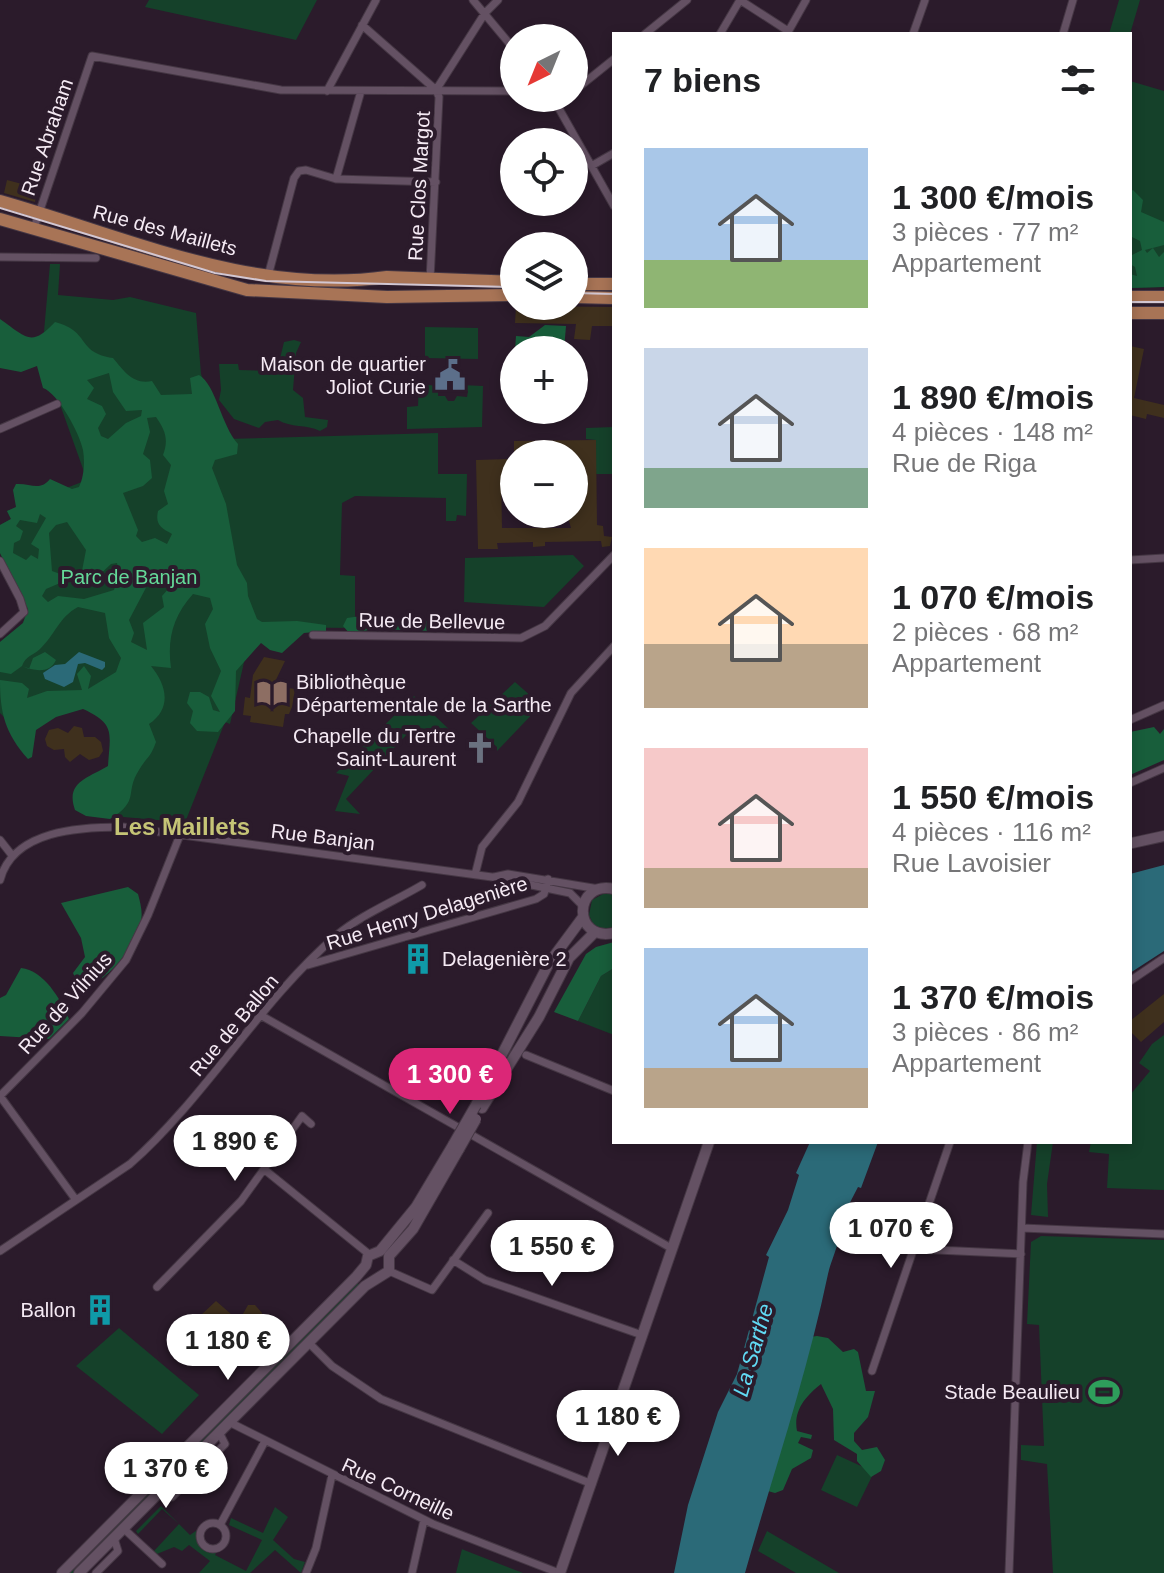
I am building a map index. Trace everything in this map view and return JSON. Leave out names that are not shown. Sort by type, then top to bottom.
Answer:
[{"type":"main road","name":"Rue des Maillets","points":[[0,201],[215,268],[319,280],[390,277],[500,280]]},
{"type":"main road","name":"Rue des Maillets","points":[[0,219],[247,290],[387,297],[500,295]]},
{"type":"main road","points":[[588,284],[612,284]]},
{"type":"main road","points":[[588,297],[612,298]]},
{"type":"main road","points":[[1132,297],[1164,297]]},
{"type":"main road","points":[[1132,313],[1164,313]]},
{"type":"main road","points":[[1132,845],[1164,836]]},
{"type":"main road","points":[[62,1573],[376,1257],[413,1229],[479,1106],[549,963],[583,911],[590,894],[609,886]]},
{"type":"main road","points":[[583,911],[595,932]]},
{"type":"main road","points":[[479,1106],[539,1017],[569,958],[595,932],[612,933]]},
{"type":"main road","points":[[560,1573],[708,1144]]},
{"type":"main road","points":[[79,1573],[377,1276],[389,1271],[376,1257]]},
{"type":"main road","points":[[376,1257],[370,1272],[377,1276]]},
{"type":"street","points":[[376,0],[327,91],[500,91]]},
{"type":"street","points":[[473,0],[500,32]]},
{"type":"street","name":"Rue Clos Margot","points":[[430,280],[439,97],[436,90],[485,13],[498,0]]},
{"type":"street","points":[[647,32],[687,0]]},
{"type":"street","points":[[721,32],[740,0],[787,32],[806,0]]},
{"type":"street","points":[[914,32],[925,0]]},
{"type":"street","points":[[1064,32],[1073,0]]},
{"type":"street","points":[[362,25],[436,90]]},
{"type":"street","name":"Rue Abraham","points":[[34,228],[92,56],[281,90],[327,91]]},
{"type":"street","points":[[588,80],[612,61]]},
{"type":"street","points":[[336,179],[361,91]]},
{"type":"street","points":[[562,112],[612,202]]},
{"type":"street","points":[[593,165],[612,154]]},
{"type":"street","points":[[268,276],[294,178],[299,171],[306,170],[336,179],[436,182]]},
{"type":"street","points":[[0,257],[96,258]]},
{"type":"street","points":[[0,429],[57,404]]},
{"type":"street","name":"Rue de Bellevue","points":[[313,635],[521,638],[545,626],[612,557]]},
{"type":"street","points":[[1132,560],[1164,558]]},
{"type":"street","points":[[0,561],[24,612],[0,634]]},
{"type":"street","points":[[475,875],[482,847],[518,802],[571,693],[612,648]]},
{"type":"street","points":[[1132,719],[1164,705]]},
{"type":"street","points":[[1132,782],[1164,768]]},
{"type":"street","name":"Rue Banjan","points":[[11,854],[77,827],[123,827],[492,877],[570,893],[583,911]]},
{"type":"street","name":"Rue de Vilnius","points":[[76,1200],[0,1096],[82,1013],[126,960],[180,835]]},
{"type":"street","points":[[0,840],[11,854],[0,880]]},
{"type":"street","name":"Rue Banjan","points":[[492,877],[508,874],[609,886]]},
{"type":"street","name":"Rue Henry Delagenière","points":[[305,966],[536,899],[545,889],[548,879]]},
{"type":"street","name":"Rue de Ballon","points":[[0,1251],[130,1164],[149,1147],[305,966],[339,933],[422,885]]},
{"type":"street","points":[[1132,980],[1164,958]]},
{"type":"street","points":[[262,1016],[671,1248]]},
{"type":"street","points":[[526,1055],[612,1090]]},
{"type":"street","points":[[157,1287],[241,1201],[302,1116],[311,1124]]},
{"type":"street","points":[[872,1371],[949,1144]]},
{"type":"street","points":[[1009,1573],[1028,1144]]},
{"type":"street","points":[[265,1170],[376,1257]]},
{"type":"street","points":[[389,1271],[432,1290],[488,1213]]},
{"type":"street","points":[[1022,1228],[1164,1234]]},
{"type":"street","points":[[915,1249],[1021,1254]]},
{"type":"street","points":[[453,1260],[476,1276],[642,1335]]},
{"type":"street","points":[[309,1343],[332,1366],[381,1399],[592,1484]]},
{"type":"street","name":"Rue Corneille","points":[[229,1422],[424,1520],[560,1573]]},
{"type":"street","points":[[220,1525],[265,1441]]},
{"type":"street","points":[[306,1573],[316,1548],[332,1475]]},
{"type":"street","points":[[412,1573],[424,1520]]},
{"type":"street","points":[[123,1528],[162,1564]]},
{"type":"street","points":[[96,1573],[118,1551],[114,1538]]},
{"type":"green space","points":[[149,0],[317,0],[296,40],[145,7]]},
{"type":"green space","points":[[1119,0],[1140,0],[1131,32],[1110,32]]},
{"type":"green space","points":[[1132,82],[1164,91],[1164,287],[1132,288]]},
{"type":"green space","points":[[1132,190],[1143,200],[1141,212],[1164,222],[1164,245],[1145,250],[1147,253],[1153,248],[1159,257],[1164,252],[1164,287],[1132,288],[1132,275],[1137,276],[1132,255],[1142,250],[1140,241],[1132,237]]},
{"type":"green space","name":"Parc de Banjan","points":[[50,264],[60,264],[58,295],[113,300],[130,297],[196,313],[201,374],[225,439],[438,433],[438,474],[467,474],[466,516],[457,515],[456,521],[446,521],[446,498],[355,496],[342,503],[340,575],[355,576],[355,628],[252,627],[230,724],[225,722],[186,820],[180,822],[112,816],[127,684],[4,717],[0,713],[0,642],[23,623],[28,609],[0,553],[0,525],[11,519],[7,511],[87,480],[42,354]]},
{"type":"green space","points":[[0,319],[28,337],[40,335],[55,322],[67,326],[93,351],[113,358],[134,379],[152,381],[161,395],[192,394],[190,378],[199,375],[210,387],[238,444],[237,454],[215,460],[212,468],[226,504],[237,565],[247,583],[248,596],[257,619],[262,622],[297,621],[326,625],[326,631],[304,633],[282,653],[270,650],[261,643],[236,671],[235,711],[218,732],[197,731],[190,723],[193,711],[187,703],[190,692],[200,692],[209,697],[213,710],[220,712],[211,696],[221,671],[210,648],[205,624],[213,609],[210,598],[193,594],[173,628],[171,668],[151,666],[161,681],[165,696],[161,711],[149,724],[156,742],[135,778],[126,807],[110,819],[86,816],[75,810],[73,801],[73,793],[80,782],[108,766],[110,737],[101,720],[83,709],[56,717],[36,730],[32,757],[28,759],[9,731],[3,713],[0,680],[22,683],[29,689],[27,698],[47,691],[82,690],[77,674],[84,666],[91,676],[88,689],[116,672],[121,658],[109,638],[105,613],[78,607],[66,616],[45,644],[22,666],[11,674],[0,672],[0,642],[23,623],[28,609],[0,553],[0,525],[11,519],[7,511],[16,507],[13,490],[16,484],[38,486],[50,479],[72,489],[79,487],[84,464],[78,434],[68,415],[43,388],[37,366],[21,372],[0,368]],"holes":[[[109,373],[113,392],[126,411],[142,410],[141,416],[126,423],[108,439],[101,436],[98,428],[106,414],[102,406],[87,399],[94,388],[87,380]],[[156,417],[162,426],[166,439],[163,455],[171,465],[164,491],[168,504],[158,511],[157,516],[160,526],[172,534],[167,544],[155,538],[142,542],[136,536],[138,530],[123,493],[143,486],[152,478],[150,460],[143,454],[150,432],[147,418]],[[40,514],[46,518],[31,544],[39,549],[38,559],[31,555],[26,560],[13,553],[14,543],[20,540],[23,531],[16,526],[20,520],[37,523]],[[67,522],[86,550],[81,576],[93,581],[111,564],[117,563],[119,574],[114,590],[84,599],[58,596],[48,602],[42,596],[46,589],[60,583],[63,575],[52,571],[49,533],[56,525]],[[174,576],[180,583],[169,588],[162,596],[164,607],[143,623],[147,650],[131,642],[134,633],[129,620],[149,582]]]},
{"type":"green space","points":[[545,325],[566,326],[565,336],[530,336]]},
{"type":"green space","points":[[425,327],[478,328],[478,359],[425,358]]},
{"type":"green space","points":[[284,342],[301,342],[296,353],[293,390],[303,398],[305,417],[328,420],[327,427],[320,431],[278,420],[265,422],[259,428],[234,419],[219,400],[219,364],[238,364],[239,370],[277,371]]},
{"type":"green space","points":[[419,384],[438,386],[438,396],[445,396],[448,401],[454,401],[457,396],[467,397],[468,391],[461,390],[461,385],[483,386],[482,427],[407,429],[407,407],[418,406]]},
{"type":"green space","points":[[612,427],[612,474],[596,474],[596,440],[586,439],[586,428]]},
{"type":"green space","points":[[573,555],[584,566],[544,607],[464,602],[465,558]]},
{"type":"green space","points":[[361,616],[366,620],[371,616],[380,619],[386,616],[393,621],[400,618],[424,619],[429,623],[434,619],[440,621],[442,626],[434,631],[373,629],[350,634],[343,626],[347,618]]},
{"type":"green space","points":[[45,652],[56,660],[50,668],[29,668],[33,658]]},
{"type":"green space","points":[[515,682],[541,705],[497,751],[497,747],[471,723]]},
{"type":"green space","points":[[414,696],[454,734],[450,740],[411,730],[346,799],[360,814],[335,811],[349,776],[336,773]]},
{"type":"green space","points":[[1154,727],[1160,734],[1164,729],[1164,760],[1132,774],[1132,732]]},
{"type":"green space","points":[[128,887],[138,894],[142,917],[137,931],[127,951],[112,969],[85,989],[73,973],[85,957],[81,938],[61,903]]},
{"type":"green space","points":[[605,893],[612,895],[612,927],[602,929],[593,924],[589,915],[592,900]]},
{"type":"green space","points":[[612,943],[612,969],[601,976],[578,1021],[554,1012],[586,954]]},
{"type":"green space","points":[[21,968],[44,980],[69,1019],[49,1039],[0,1036],[0,998],[6,995]]},
{"type":"green space","points":[[612,969],[612,1034],[578,1021],[601,976]]},
{"type":"green space","points":[[1164,1035],[1164,1190],[1107,1188],[1109,1154],[1089,1152],[1091,1144],[1132,1144],[1132,1093],[1150,1071],[1139,1063],[1152,1044]]},
{"type":"green space","points":[[1037,1144],[1053,1144],[1047,1184],[1048,1217],[1031,1215]]},
{"type":"green space","name":"Stade Beaulieu","points":[[1041,1236],[1164,1240],[1164,1573],[1053,1573],[1047,1464],[1021,1460],[1021,1445],[1044,1446],[1039,1325],[1027,1324],[1031,1242]]},
{"type":"green space","points":[[357,1282],[360,1286],[75,1573],[67,1573]]},
{"type":"green space","points":[[119,1328],[199,1395],[162,1434],[76,1366]]},
{"type":"green space","points":[[804,1338],[828,1338],[843,1352],[854,1349],[858,1352],[866,1391],[875,1391],[868,1417],[854,1433],[854,1441],[862,1450],[877,1447],[885,1460],[881,1471],[871,1477],[857,1461],[857,1454],[834,1440],[833,1409],[821,1384],[806,1399],[796,1423],[797,1431],[812,1435],[811,1439],[801,1437],[798,1443],[813,1450],[811,1458],[792,1469],[783,1490],[775,1493],[764,1490]]},
{"type":"green space","points":[[837,1455],[874,1472],[857,1507],[821,1490]]},
{"type":"green space","points":[[161,1506],[179,1524],[162,1509],[138,1534],[136,1531]]},
{"type":"green space","points":[[275,1507],[288,1517],[273,1540],[294,1559],[305,1562],[301,1573],[275,1550],[250,1573],[199,1573],[210,1561],[189,1545],[182,1551],[174,1547],[157,1554],[154,1551],[179,1524],[190,1535],[200,1528],[203,1544],[218,1549],[215,1555],[246,1571],[262,1540],[229,1525],[231,1518],[263,1533]]},
{"type":"green space","points":[[767,1531],[839,1573],[796,1573],[758,1551]]},
{"type":"green space","points":[[464,1550],[523,1573],[456,1573]]},
{"type":"water","points":[[79,652],[105,662],[105,667],[102,670],[85,663],[78,664],[73,682],[64,687],[45,679],[43,673],[55,665],[65,664]]},
{"type":"water","points":[[1164,865],[1164,951],[1132,972],[1132,873]]},
{"type":"water","name":"La Sarthe","points":[[809,1144],[877,1144],[861,1188],[858,1187],[843,1216],[799,1389],[745,1573],[674,1573],[688,1505],[718,1412],[737,1374],[769,1257],[766,1255],[788,1210],[799,1175],[796,1173]]},
{"type":"building","points":[[7,180],[37,188],[35,202],[4,193]]},
{"type":"building","points":[[588,307],[612,307],[612,326],[592,326],[590,340],[588,336],[574,336],[576,324],[515,323],[515,320],[588,320]]},
{"type":"building","points":[[1132,346],[1144,349],[1134,398],[1164,405],[1164,418],[1147,414],[1146,419],[1132,416]]},
{"type":"building","points":[[588,440],[596,440],[597,525],[603,526],[604,536],[612,537],[610,546],[602,547],[601,541],[545,542],[545,546],[533,547],[533,542],[497,543],[498,549],[478,549],[476,460],[500,459],[500,528],[588,528]]},
{"type":"building","name":"Bibliothèque Départementale de la Sarthe","points":[[264,657],[285,661],[273,686],[295,689],[292,707],[289,714],[285,714],[283,727],[250,722],[251,716],[243,715],[245,697],[250,698],[253,675]]},
{"type":"building","points":[[74,726],[82,728],[84,737],[95,737],[101,742],[103,751],[99,757],[89,760],[80,754],[70,762],[65,757],[64,749],[54,750],[47,746],[45,739],[49,730],[58,728],[68,733]]},
{"type":"building","points":[[1164,994],[1164,1022],[1141,1042],[1132,1033],[1132,1019]]},
{"type":"building","points":[[216,1301],[239,1321],[248,1305],[255,1305],[262,1313],[262,1319],[254,1328],[258,1332],[237,1352],[200,1316]]},
{"type":"tram line","points":[[0,208],[215,273],[266,281],[500,287]]},
{"type":"tram line","points":[[588,293],[612,294]]},
{"type":"tram line","points":[[1132,302],[1164,302]]},
{"type":"place","name":"Maison de quartier Joliot Curie","points":[[450,375]]},
{"type":"place","name":"Bibliothèque Départementale de la Sarthe","points":[[272,693]]},
{"type":"place","name":"Chapelle du Tertre Saint-Laurent","points":[[480,748]]},
{"type":"place","name":"Delagenière 2","points":[[418,959]]},
{"type":"place","name":"Ballon","points":[[100,1310]]},
{"type":"place","name":"Stade Beaulieu","points":[[1104,1392]]},
{"type":"district","name":"Les Maillets","points":[[182,826]]}]
